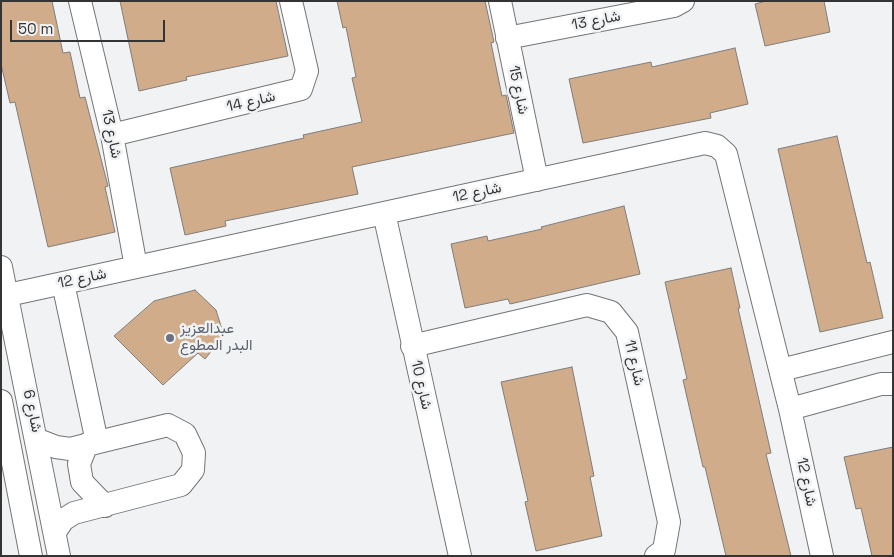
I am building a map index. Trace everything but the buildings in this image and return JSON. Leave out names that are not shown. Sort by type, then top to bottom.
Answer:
[{"type":"street","name":"شارع 13","points":[[80,1],[112,135],[136,267]]},
{"type":"street","name":"شارع 14","points":[[112,135],[301,89],[307,71],[291,1]]},
{"type":"street","name":"شارع 15","points":[[500,1],[537,180]]},
{"type":"street","name":"شارع 13","points":[[508,38],[674,6],[683,1]]},
{"type":"street","name":"شارع 12","points":[[8,295],[705,143],[717,146],[726,154],[781,370],[822,556]]},
{"type":"street","name":"شارع 10","points":[[384,213],[460,556]]},
{"type":"street","name":"شارع 6","points":[[1,267],[38,440],[59,556]]},
{"type":"street","points":[[63,283],[92,443],[79,464],[82,482],[105,506]]},
{"type":"street","name":"شارع 11","points":[[412,346],[587,305],[611,312],[627,332],[669,522],[664,550],[656,556]]},
{"type":"street","points":[[781,370],[893,342]]},
{"type":"street","points":[[790,409],[881,384],[893,384]]},
{"type":"street","name":"شارع 6","points":[[1,401],[10,482],[31,556]]},
{"type":"street","points":[[38,440],[56,447],[70,449],[168,425],[185,434],[194,453],[193,470],[181,485],[74,513],[64,520],[55,532]]},
{"type":"place","name":"عبدالعزيز البدر المطوع","points":[[170,338]]}]
